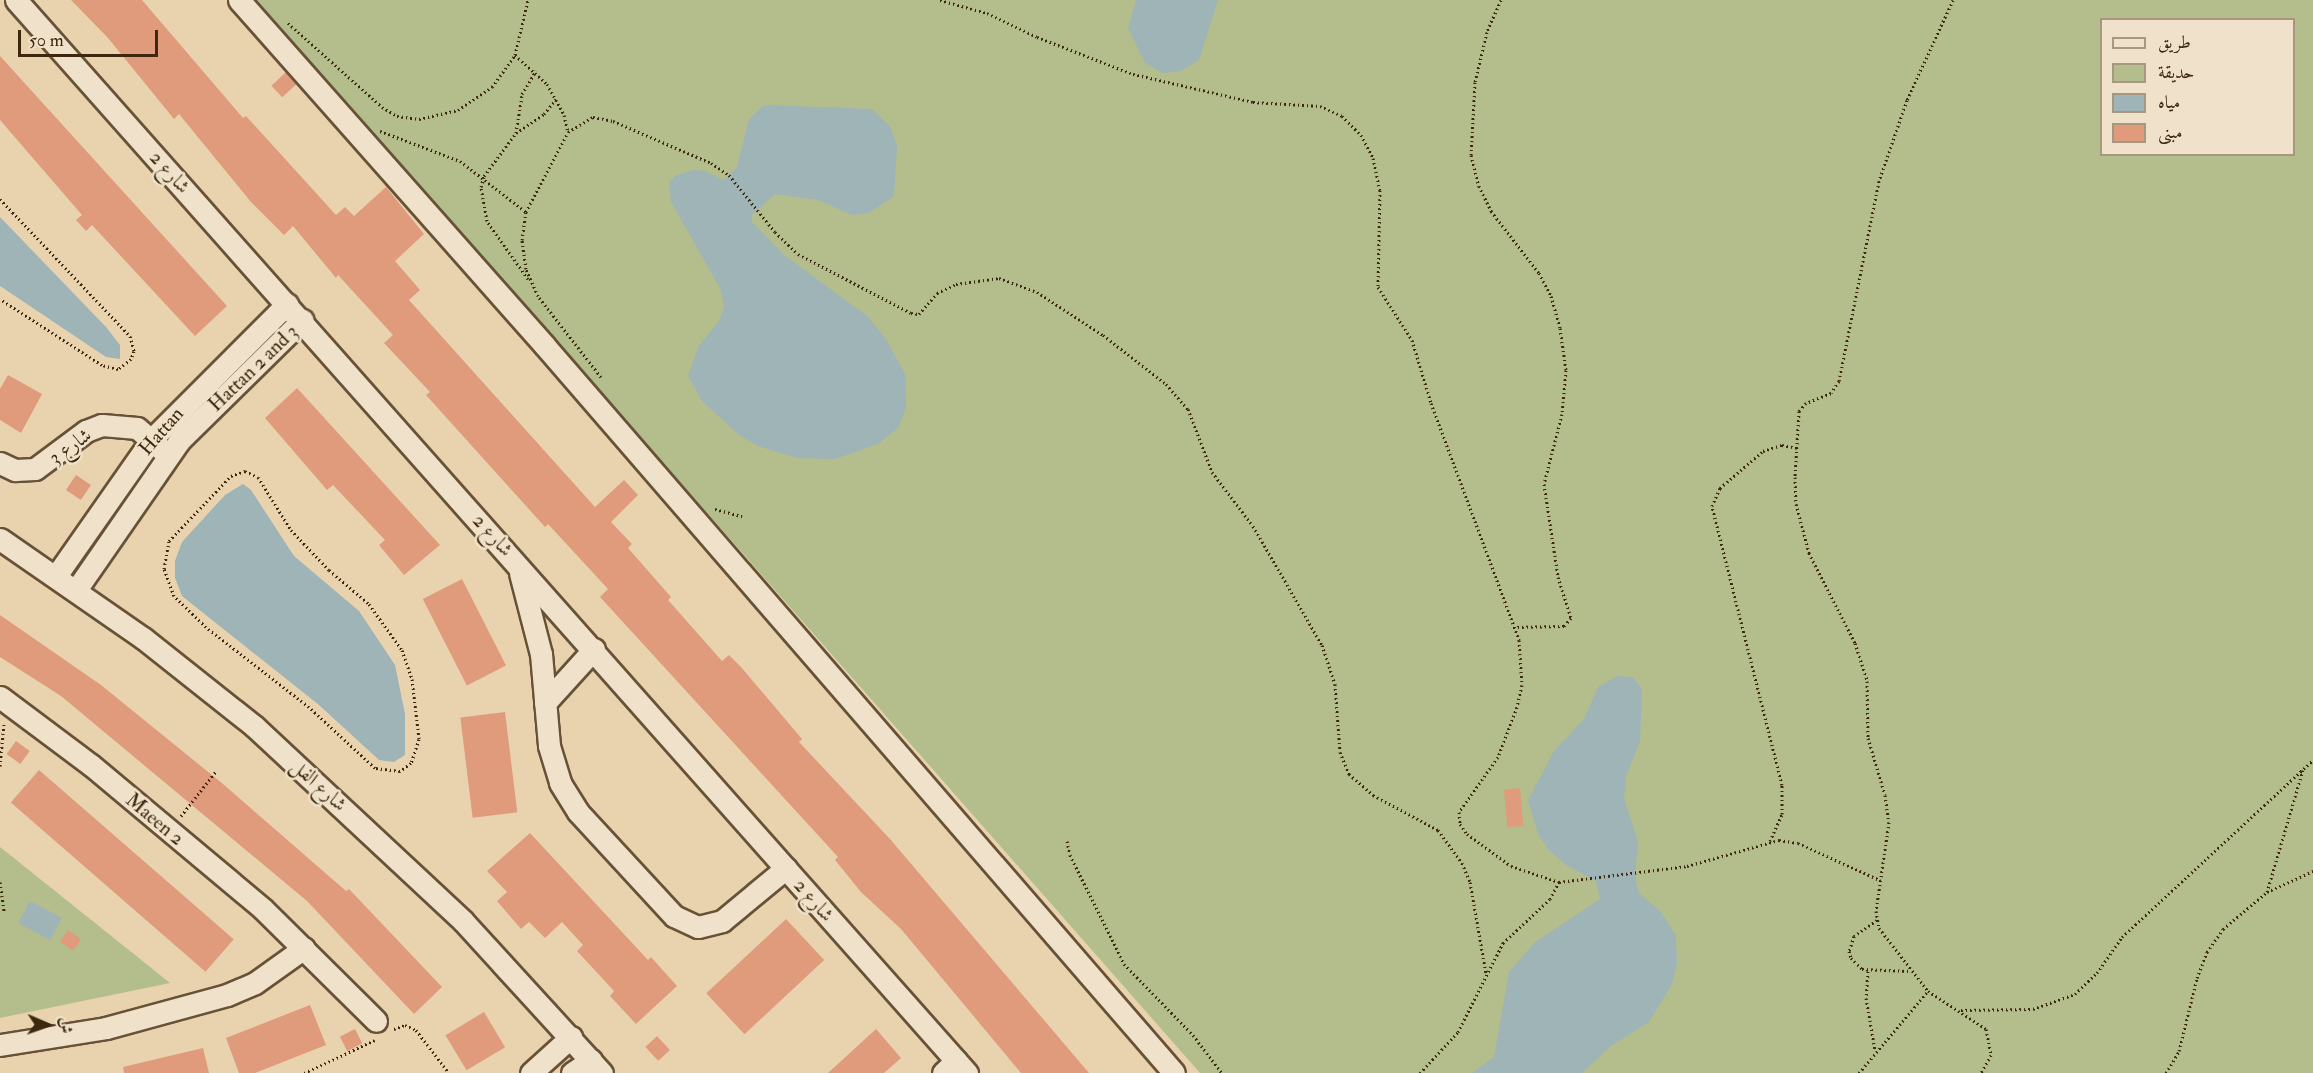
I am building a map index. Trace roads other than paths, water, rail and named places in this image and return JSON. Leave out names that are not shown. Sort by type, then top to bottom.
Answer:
[{"type":"street","name":"شارع 2","points":[[16,0],[594,649],[786,868],[955,1069]]},
{"type":"street","points":[[239,0],[1174,1073]]},
{"type":"street","name":"Hattan","points":[[56,576],[152,439],[287,304]]},
{"type":"street","name":"Hattan 2 and 3","points":[[76,590],[167,456],[302,320]]},
{"type":"street","name":"شارع 3","points":[[0,463],[15,470],[35,470],[86,431],[102,425],[137,428],[152,439],[167,456]]},
{"type":"street","points":[[101,511],[121,526]]},
{"type":"street","name":"شارع الفل","points":[[0,539],[76,590],[205,686],[309,775],[463,921],[596,1066]]},
{"type":"street","points":[[516,561],[537,630],[555,767],[568,798],[685,924],[698,927],[722,921],[786,868]]},
{"type":"street","points":[[545,703],[594,649]]},
{"type":"street","name":"Maeen 2","points":[[3,699],[92,765],[304,948],[379,1031]]},
{"type":"street","points":[[0,1045],[106,1028],[227,995],[255,983],[304,948]]},
{"type":"street","points":[[531,1073],[571,1037]]},
{"type":"street","points":[[572,1073],[596,1066]]},
{"type":"water","points":[[1136,0],[1218,0],[1199,60],[1181,71],[1162,73],[1145,63],[1128,28]]},
{"type":"water","points":[[764,105],[872,109],[890,126],[897,146],[894,196],[869,213],[852,215],[818,200],[775,194],[752,215],[752,222],[784,255],[867,316],[886,339],[905,374],[906,408],[898,428],[878,444],[835,459],[797,458],[758,446],[739,435],[702,401],[688,376],[698,347],[719,321],[724,307],[721,290],[671,202],[669,183],[675,176],[693,170],[705,171],[723,180],[737,167],[749,119]]},
{"type":"water","points":[[0,217],[106,327],[120,345],[120,359],[106,357],[0,286]]},
{"type":"water","points":[[243,484],[251,490],[294,556],[359,611],[395,665],[405,714],[405,755],[394,762],[379,760],[319,705],[182,596],[175,578],[175,561],[182,542],[225,495]]},
{"type":"water","points":[[1617,676],[1633,677],[1642,689],[1640,741],[1626,776],[1624,798],[1638,842],[1635,875],[1638,892],[1661,912],[1676,936],[1677,964],[1672,984],[1649,1022],[1611,1046],[1582,1073],[1472,1073],[1494,1057],[1509,972],[1534,943],[1600,899],[1596,881],[1566,865],[1548,849],[1538,834],[1528,800],[1554,751],[1584,719],[1598,687]]},
{"type":"water","points":[[30,901],[62,918],[50,940],[18,923]]}]
